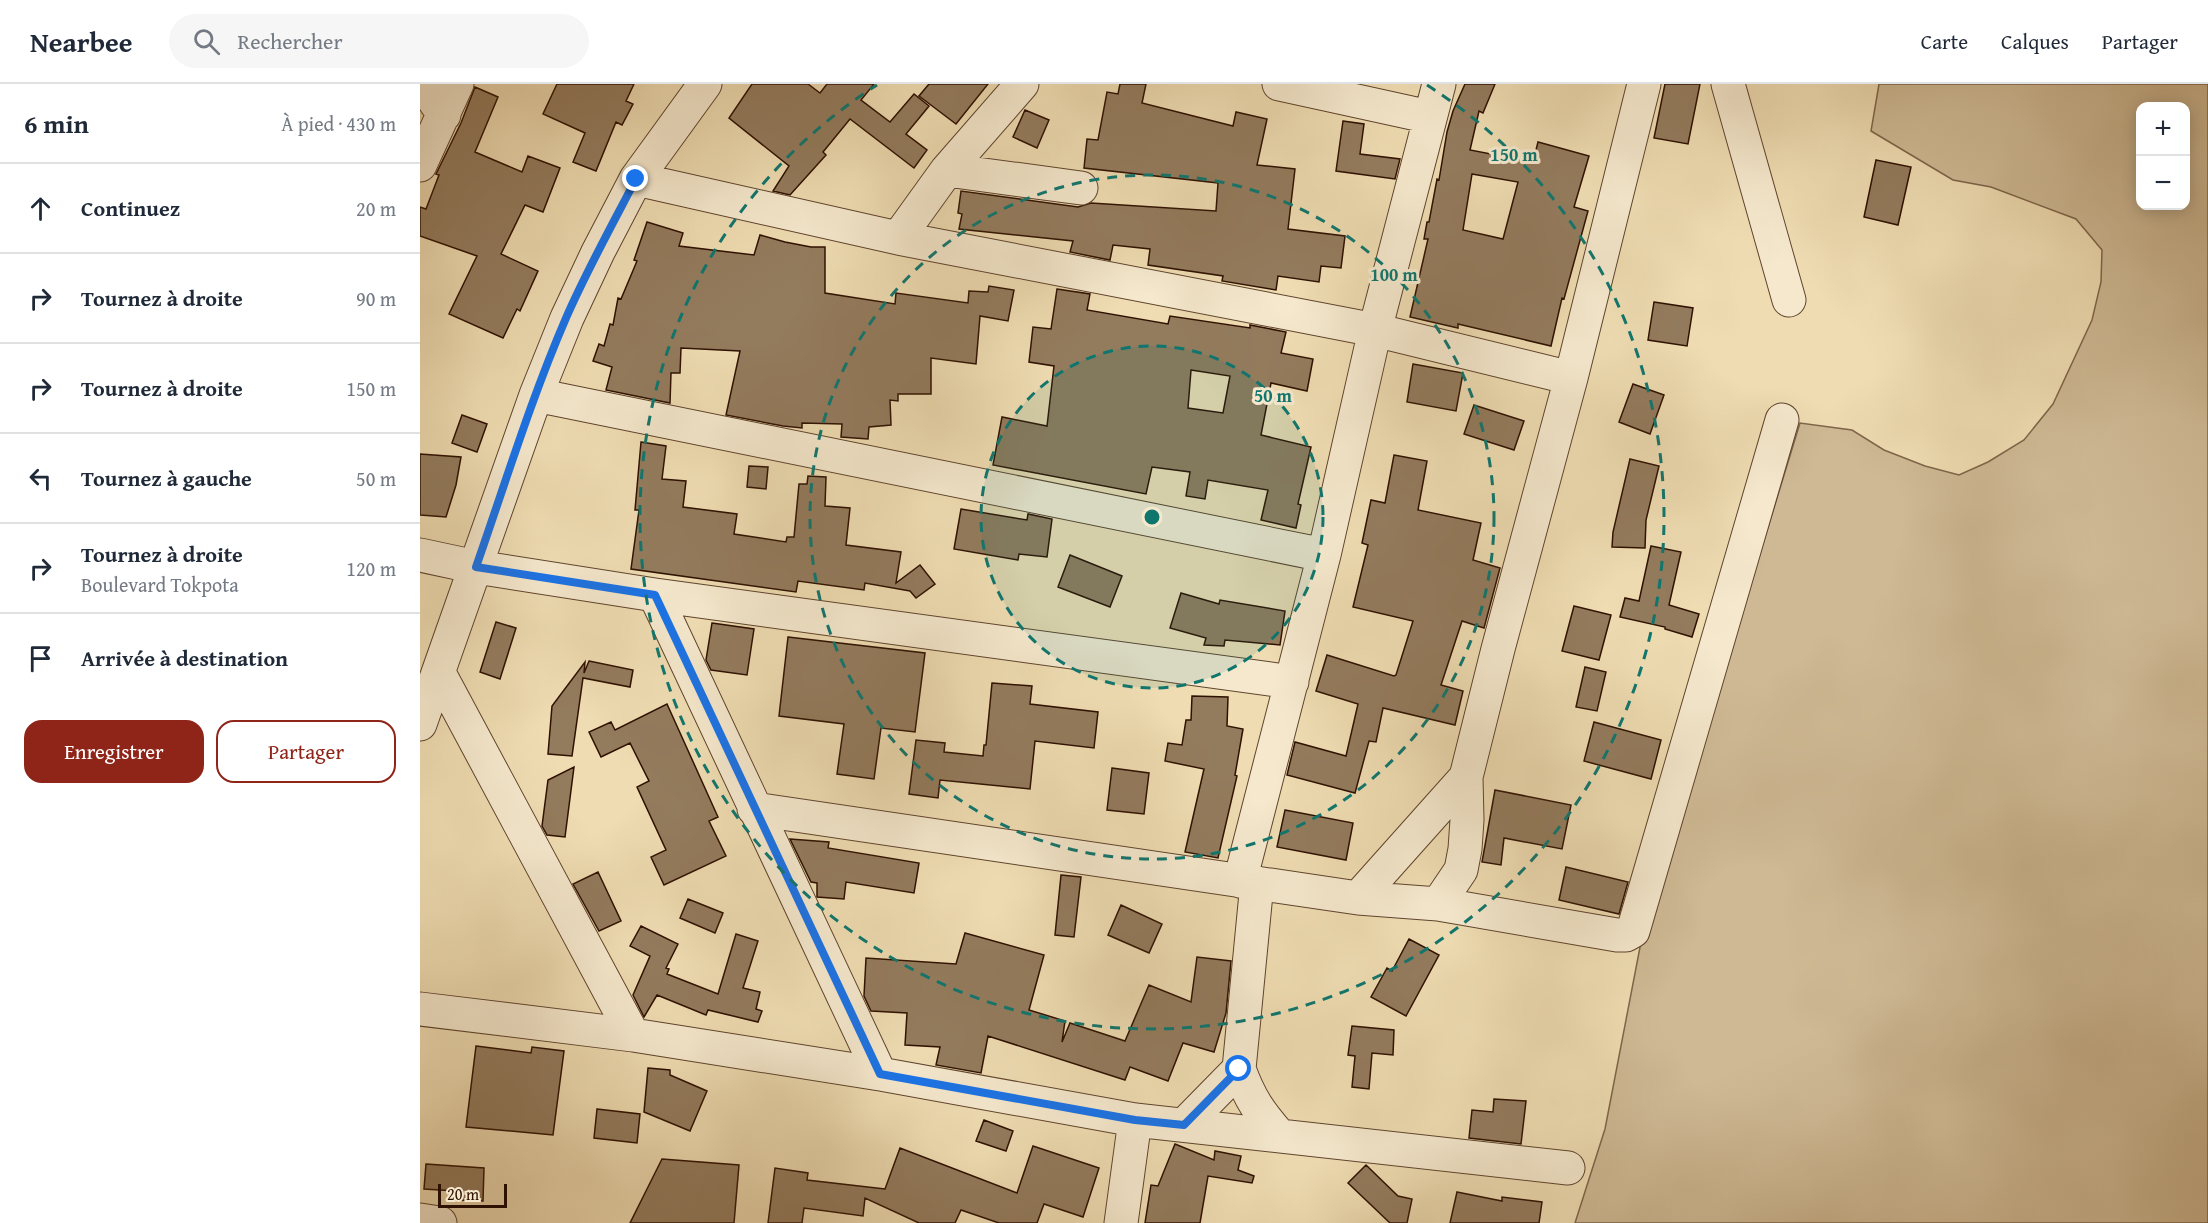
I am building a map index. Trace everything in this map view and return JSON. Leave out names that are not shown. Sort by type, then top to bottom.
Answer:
[{"type":"street","points":[[423,84],[444,115]]},
{"type":"street","points":[[420,165],[457,84]]},
{"type":"street","points":[[420,724],[536,395],[567,318],[636,179],[705,84]]},
{"type":"street","points":[[898,238],[947,170],[1022,84]]},
{"type":"street","points":[[1279,84],[1430,117]]},
{"type":"street","points":[[1280,1136],[1260,1114],[1250,1098],[1239,1069],[1249,882],[1292,682],[1324,555],[1375,330],[1439,84]]},
{"type":"street","points":[[1438,904],[1461,870],[1467,820],[1466,777],[1571,378],[1644,84]]},
{"type":"street","points":[[1728,84],[1789,300]]},
{"type":"street","points":[[947,170],[1081,188]]},
{"type":"street","points":[[636,179],[898,238],[1375,330],[1571,378]]},
{"type":"street","points":[[536,395],[1324,555]]},
{"type":"street","points":[[754,809],[1358,898],[1438,904],[1617,935],[1626,934],[1633,931],[1782,420]]},
{"type":"street","points":[[420,555],[476,567],[655,595],[1292,682]]},
{"type":"street","points":[[655,595],[880,1074]]},
{"type":"street","points":[[439,673],[633,1035]]},
{"type":"street","points":[[1358,898],[1466,777]]},
{"type":"street","points":[[420,1009],[633,1035],[880,1074],[1135,1120],[1568,1168]]},
{"type":"street","points":[[1184,1125],[1239,1069]]},
{"type":"street","points":[[1122,1223],[1135,1120]]},
{"type":"street","points":[[420,1220],[440,1223]]},
{"type":"shaded area","points":[[1879,84],[2208,84],[2208,1223],[1575,1223],[1605,1129],[1641,942],[1800,423],[1852,430],[1884,450],[1925,466],[1959,475],[1988,462],[2024,440],[2053,404],[2092,320],[2101,282],[2102,250],[2076,219],[1991,187],[1953,180],[1871,131]]},
{"type":"building","points":[[557,84],[634,84],[626,101],[633,104],[622,125],[616,122],[596,171],[573,162],[585,133],[543,114]]},
{"type":"building","points":[[752,84],[808,84],[820,93],[827,84],[874,84],[861,100],[890,122],[914,94],[929,106],[906,134],[927,150],[914,168],[850,119],[823,152],[826,155],[790,195],[773,191],[789,166],[729,118]]},
{"type":"building","points":[[929,84],[988,84],[956,124],[919,96]]},
{"type":"building","points":[[1120,84],[1146,84],[1142,103],[1233,126],[1236,112],[1267,119],[1257,165],[1295,169],[1288,229],[1345,236],[1341,268],[1321,266],[1319,282],[1278,276],[1276,290],[1222,281],[1223,276],[1148,265],[1150,249],[1113,245],[1110,260],[1070,252],[1073,241],[959,229],[962,214],[958,213],[961,191],[1078,207],[1091,203],[1216,211],[1218,183],[1084,168],[1087,139],[1098,140],[1107,92],[1118,94]]},
{"type":"building","points":[[1465,84],[1495,84],[1483,113],[1479,111],[1470,150],[1533,162],[1538,142],[1589,156],[1574,207],[1588,211],[1564,299],[1562,298],[1551,346],[1458,324],[1458,328],[1410,317],[1428,239],[1424,239],[1427,222],[1429,222],[1437,179],[1439,180],[1453,111]],"holes":[[[1472,174],[1518,182],[1503,239],[1463,230]]]},
{"type":"building","points":[[1665,84],[1700,84],[1688,144],[1654,138]]},
{"type":"building","points":[[475,87],[498,97],[475,152],[522,172],[528,156],[560,168],[543,212],[525,205],[501,254],[538,271],[520,311],[517,309],[503,338],[449,314],[477,256],[420,236],[420,207],[426,209],[439,175],[436,174],[461,123]]},
{"type":"building","points":[[1025,110],[1049,120],[1037,148],[1013,137]]},
{"type":"building","points":[[1343,121],[1364,124],[1360,154],[1400,159],[1395,179],[1336,171]]},
{"type":"building","points":[[1876,160],[1911,167],[1898,225],[1864,217]]},
{"type":"building","points":[[647,222],[683,233],[679,246],[754,255],[760,235],[811,247],[825,247],[825,293],[895,304],[896,293],[968,303],[969,291],[988,292],[989,286],[1014,290],[1008,321],[980,316],[976,364],[931,358],[931,394],[898,394],[898,401],[890,400],[891,425],[869,427],[868,439],[841,437],[842,424],[802,423],[802,428],[726,415],[740,351],[681,348],[680,373],[671,373],[670,403],[606,390],[612,367],[593,361],[599,344],[604,346],[610,324],[613,325],[618,298],[621,299],[637,261],[634,260]]},
{"type":"building","points":[[1057,289],[1090,294],[1087,310],[1168,324],[1170,316],[1250,328],[1250,325],[1286,332],[1281,353],[1313,359],[1307,391],[1271,383],[1261,435],[1311,447],[1298,504],[1301,505],[1296,528],[1261,520],[1268,490],[1208,480],[1205,499],[1186,496],[1190,472],[1152,467],[1146,494],[993,465],[1002,417],[1047,426],[1054,366],[1029,362],[1033,327],[1051,329]],"holes":[[[1191,370],[1230,376],[1223,413],[1188,408]]]},
{"type":"building","points":[[1654,302],[1693,308],[1687,346],[1648,340]]},
{"type":"building","points":[[1413,364],[1463,373],[1456,411],[1407,402]]},
{"type":"building","points":[[1633,384],[1664,395],[1650,434],[1619,422]]},
{"type":"building","points":[[1474,405],[1524,421],[1514,450],[1464,434]]},
{"type":"building","points":[[462,415],[487,424],[477,452],[452,443]]},
{"type":"building","points":[[641,442],[666,446],[662,479],[686,481],[683,507],[737,514],[734,534],[786,542],[787,537],[794,537],[799,484],[807,484],[808,476],[826,477],[825,506],[850,508],[846,545],[901,552],[896,583],[920,565],[935,584],[916,598],[910,591],[865,583],[864,590],[798,581],[796,592],[631,569],[639,510],[635,510]]},
{"type":"building","points":[[420,454],[461,457],[456,485],[446,517],[420,515]]},
{"type":"building","points":[[1394,455],[1427,461],[1418,510],[1481,523],[1473,560],[1500,568],[1484,628],[1462,621],[1441,685],[1463,691],[1455,725],[1383,708],[1376,742],[1369,741],[1355,793],[1287,775],[1295,742],[1346,756],[1358,704],[1316,691],[1327,655],[1396,675],[1413,621],[1353,607],[1368,545],[1362,543],[1371,500],[1385,503]]},
{"type":"building","points":[[1630,459],[1659,466],[1646,520],[1645,548],[1612,547],[1613,532]]},
{"type":"building","points":[[749,466],[768,467],[766,489],[747,487]]},
{"type":"building","points":[[961,509],[1027,520],[1028,514],[1052,519],[1047,557],[1019,554],[1018,560],[954,549]]},
{"type":"building","points":[[1651,546],[1681,552],[1669,605],[1699,614],[1692,637],[1665,629],[1665,627],[1620,617],[1625,598],[1639,601]]},
{"type":"building","points":[[1070,555],[1122,576],[1110,607],[1058,587]]},
{"type":"building","points":[[1181,593],[1219,604],[1220,600],[1285,611],[1280,645],[1225,640],[1224,646],[1204,645],[1206,638],[1170,628]]},
{"type":"building","points":[[1574,606],[1611,615],[1599,660],[1562,651]]},
{"type":"building","points":[[496,622],[516,628],[500,679],[480,672]]},
{"type":"building","points":[[712,623],[754,629],[747,675],[711,670],[706,660]]},
{"type":"building","points":[[788,637],[925,653],[915,732],[881,728],[874,779],[837,774],[844,724],[779,716]]},
{"type":"building","points":[[589,661],[633,670],[630,687],[583,678],[572,756],[548,754],[552,706],[585,662],[584,673]]},
{"type":"building","points":[[1585,667],[1606,672],[1597,711],[1576,707]]},
{"type":"building","points":[[992,683],[1032,686],[1030,704],[1098,712],[1094,748],[1035,741],[1030,789],[940,780],[938,798],[909,794],[916,740],[945,743],[944,752],[983,756]]},
{"type":"building","points":[[1192,696],[1228,697],[1227,726],[1243,729],[1235,775],[1237,776],[1218,858],[1185,852],[1204,769],[1165,761],[1168,743],[1182,745],[1186,720],[1191,720]]},
{"type":"building","points":[[667,704],[718,817],[709,821],[726,856],[664,885],[651,857],[666,850],[637,787],[649,781],[630,743],[601,757],[589,732],[611,722],[615,730]]},
{"type":"building","points":[[1594,722],[1661,740],[1651,779],[1584,761]]},
{"type":"building","points":[[574,767],[565,837],[547,835],[542,826],[548,780]]},
{"type":"building","points":[[1112,768],[1149,773],[1144,814],[1107,810]]},
{"type":"building","points":[[1495,790],[1571,805],[1562,849],[1504,838],[1501,865],[1482,862]]},
{"type":"building","points":[[1285,810],[1353,823],[1346,860],[1277,847]]},
{"type":"building","points":[[790,839],[829,842],[828,848],[919,863],[914,893],[846,882],[844,899],[817,897],[817,883],[811,882]]},
{"type":"building","points":[[1566,867],[1628,882],[1619,914],[1559,900]]},
{"type":"building","points":[[598,872],[621,921],[599,931],[573,884]]},
{"type":"building","points":[[1061,875],[1081,877],[1074,937],[1055,935]]},
{"type":"building","points":[[688,899],[723,913],[715,933],[680,918]]},
{"type":"building","points":[[1121,905],[1162,924],[1149,953],[1108,935]]},
{"type":"building","points":[[641,926],[678,944],[666,968],[669,969],[667,974],[718,994],[736,934],[758,941],[743,988],[760,992],[756,1009],[762,1011],[758,1022],[708,1010],[706,1015],[657,995],[644,1017],[633,995],[650,956],[630,946]]},
{"type":"building","points":[[965,933],[1044,955],[1029,1010],[1065,1021],[1062,1042],[1070,1023],[1125,1041],[1149,985],[1191,1002],[1197,957],[1231,961],[1226,1013],[1214,1052],[1183,1043],[1168,1081],[1130,1067],[1125,1080],[988,1036],[981,1073],[936,1065],[940,1047],[905,1045],[907,1013],[871,1011],[864,996],[866,958],[956,964]]},
{"type":"building","points":[[1409,939],[1439,955],[1406,1016],[1371,997],[1387,968],[1392,971]]},
{"type":"building","points":[[1352,1026],[1394,1030],[1393,1055],[1372,1053],[1369,1089],[1352,1087],[1355,1056],[1348,1055]]},
{"type":"building","points":[[476,1046],[531,1053],[532,1047],[564,1051],[553,1135],[466,1127]]},
{"type":"building","points":[[648,1068],[670,1070],[670,1075],[707,1091],[690,1131],[644,1112]]},
{"type":"building","points":[[1494,1099],[1526,1101],[1521,1144],[1469,1138],[1472,1110],[1493,1112]]},
{"type":"building","points":[[597,1109],[640,1114],[637,1143],[594,1138]]},
{"type":"building","points":[[984,1120],[1013,1131],[1006,1151],[976,1141]]},
{"type":"building","points":[[1175,1144],[1214,1160],[1215,1151],[1241,1156],[1238,1170],[1254,1176],[1252,1183],[1208,1176],[1200,1223],[1145,1223],[1151,1185],[1158,1186]]},
{"type":"building","points":[[1033,1146],[1099,1168],[1083,1217],[1044,1204],[1037,1223],[999,1223],[961,1210],[955,1223],[919,1223],[865,1198],[863,1216],[804,1208],[802,1223],[768,1223],[775,1168],[808,1173],[807,1180],[885,1189],[900,1148],[1017,1193]]},
{"type":"building","points":[[662,1159],[739,1165],[734,1223],[630,1223]]},
{"type":"building","points":[[426,1164],[484,1168],[483,1201],[456,1200],[456,1191],[424,1189]]},
{"type":"building","points":[[1366,1165],[1398,1196],[1412,1199],[1407,1223],[1390,1223],[1348,1183]]},
{"type":"building","points":[[1457,1192],[1502,1201],[1502,1197],[1542,1202],[1539,1223],[1450,1223]]},
{"type":"route","points":[[636,179],[567,318],[536,395],[476,567],[655,595],[880,1074],[1135,1120],[1184,1125],[1239,1069]]}]
